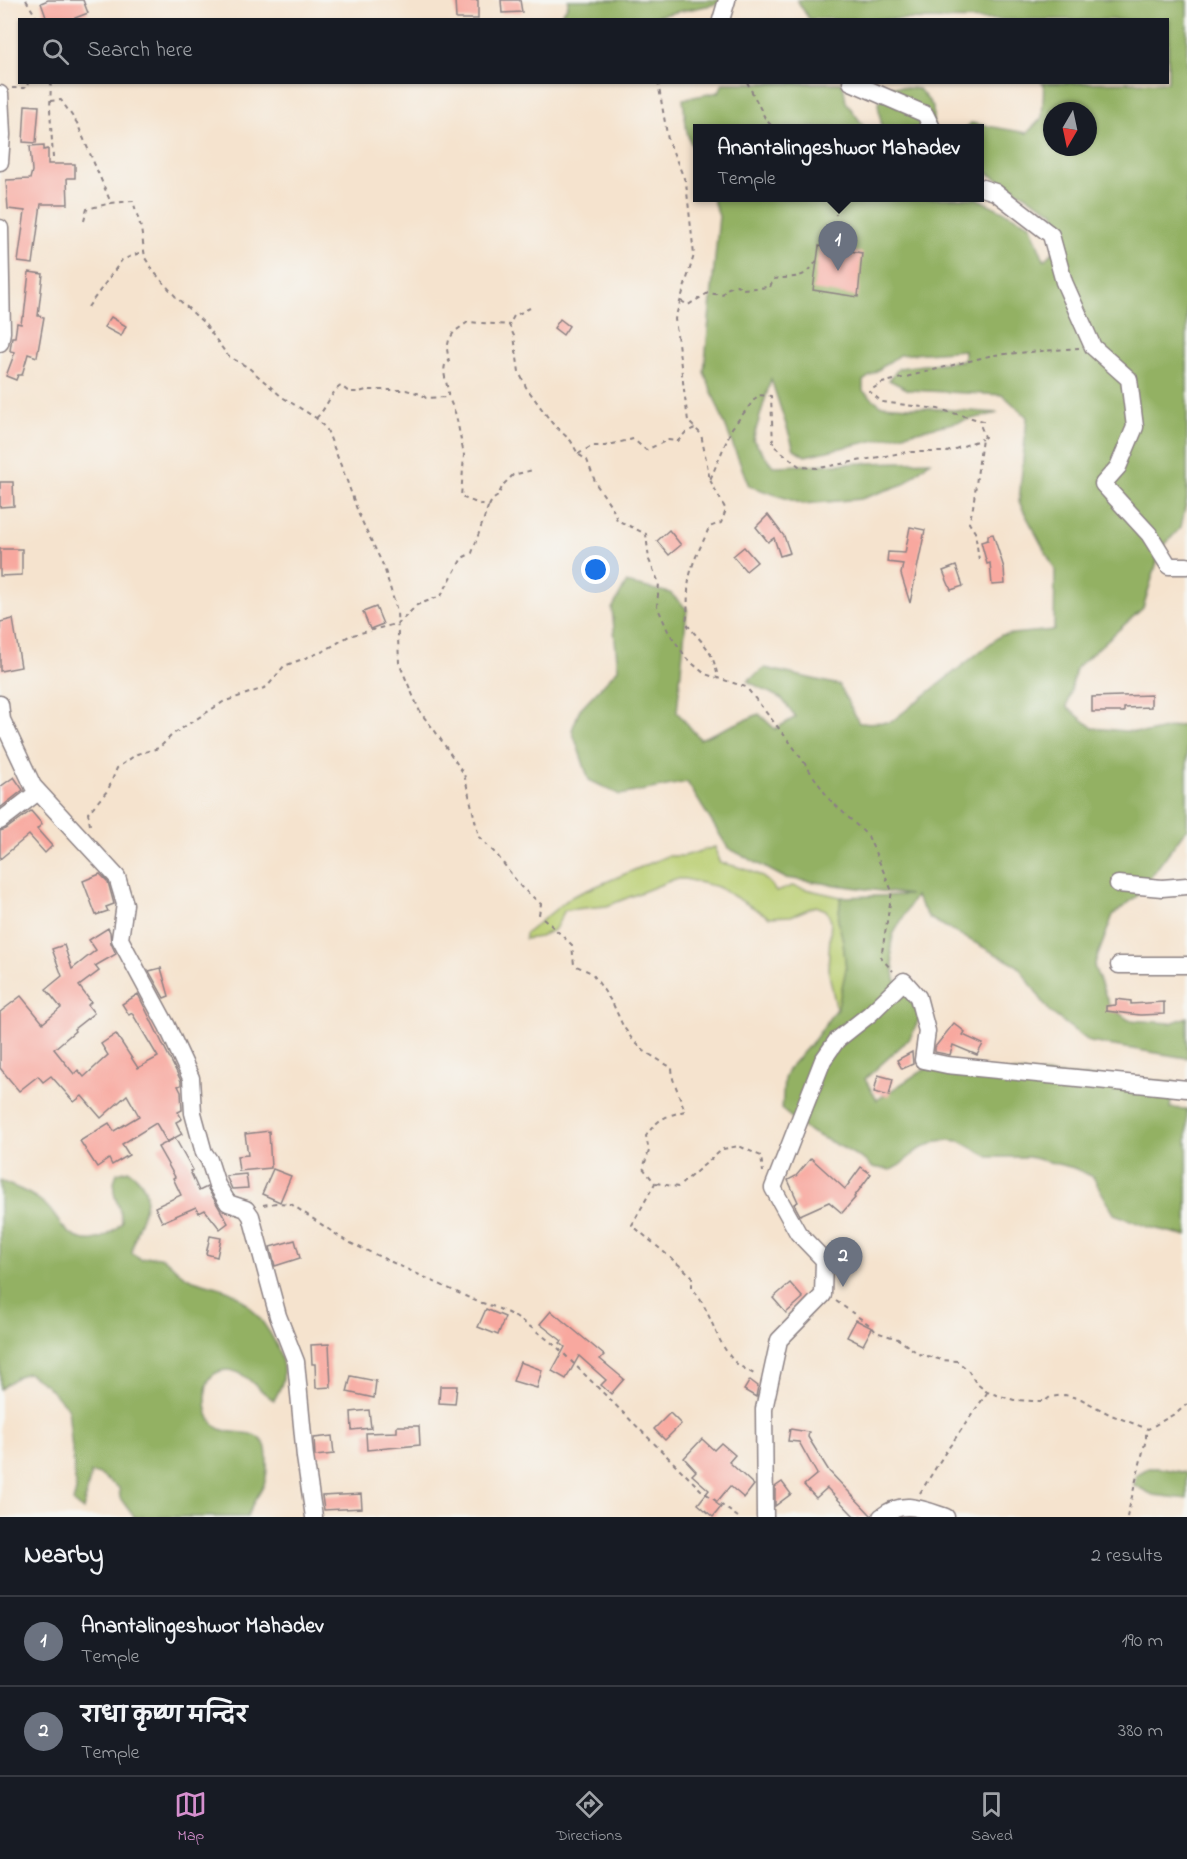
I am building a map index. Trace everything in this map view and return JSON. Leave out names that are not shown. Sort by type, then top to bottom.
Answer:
[{"type":"street","points":[[722,18],[727,0]]},
{"type":"street","points":[[856,84],[925,114],[930,124]]},
{"type":"street","points":[[0,162],[4,91]]},
{"type":"street","points":[[984,189],[995,192],[1051,235],[1064,282],[1094,347],[1129,379],[1135,427],[1118,467],[1103,484],[1149,534],[1168,566],[1187,566]]},
{"type":"street","points":[[0,228],[2,332],[0,342]]},
{"type":"street","points":[[0,704],[2,720],[33,786],[117,877],[125,904],[120,939],[191,1078],[193,1113],[204,1153],[209,1160],[217,1185],[228,1203],[246,1209],[251,1216],[278,1316],[296,1362],[305,1457],[314,1517]]},
{"type":"street","points":[[0,821],[38,792]]},
{"type":"street","points":[[1118,884],[1162,888],[1187,886]]},
{"type":"street","points":[[1119,965],[1187,965]]},
{"type":"street","points":[[765,1517],[764,1408],[779,1340],[823,1295],[824,1260],[798,1233],[773,1188],[823,1060],[837,1040],[870,1014],[904,981],[918,997],[927,1030],[923,1060],[947,1065],[1187,1089]]},
{"type":"street","points":[[881,1517],[889,1510],[912,1505],[946,1517]]},
{"type":"path","points":[[26,0],[37,18]]},
{"type":"path","points":[[4,91],[27,88],[28,84]]},
{"type":"path","points":[[51,84],[53,158]]},
{"type":"path","points":[[658,84],[668,140],[686,183],[694,255],[675,319],[688,421],[701,434],[710,480],[726,510],[721,523],[709,527],[690,573],[686,623],[708,648],[714,659],[718,678]]},
{"type":"path","points":[[748,84],[770,124]]},
{"type":"path","points":[[50,101],[61,100],[77,123],[111,203]]},
{"type":"path","points":[[84,221],[87,209],[133,201],[141,228],[145,258],[155,273],[204,323],[228,356],[249,368],[282,397],[316,418],[327,430],[358,515],[384,567],[397,611],[399,653],[403,672],[420,712],[464,774],[479,837],[497,855],[520,887],[541,904],[539,914],[572,945],[574,965],[592,973],[613,1004],[632,1039],[644,1051],[672,1068],[685,1111],[665,1116],[653,1126],[646,1136],[650,1151],[642,1168],[655,1183],[678,1187],[723,1149],[739,1146],[761,1156],[764,1177],[777,1179]]},
{"type":"path","points":[[834,202],[836,215]]},
{"type":"path","points":[[88,307],[122,260],[144,251]]},
{"type":"path","points":[[681,301],[688,305],[708,293],[722,296],[726,288],[737,285],[742,289],[770,287],[773,279],[802,276],[810,272],[817,260]]},
{"type":"path","points":[[530,308],[513,316],[509,325],[514,336],[519,372],[526,387],[552,423],[571,441],[578,454],[588,460],[596,483],[612,507],[617,520],[646,534],[650,560],[660,583],[657,606],[674,640],[687,659],[705,674],[746,687],[792,745],[829,799],[868,836],[892,891],[881,958],[904,981]]},
{"type":"path","points":[[316,418],[322,413],[336,388],[341,386],[349,392],[405,390],[421,394],[426,398],[448,397],[449,388],[443,373],[445,365],[449,362],[447,349],[454,332],[468,322],[509,325]]},
{"type":"path","points":[[979,560],[975,532],[969,523],[982,439],[985,437],[981,427],[983,421],[938,409],[882,402],[869,391],[882,382],[993,355],[1094,347]]},
{"type":"path","points":[[710,480],[732,428],[758,395],[771,396],[773,445],[800,467],[819,468],[907,452],[947,452],[982,439]]},
{"type":"path","points":[[448,398],[456,415],[464,455],[461,497],[488,507]]},
{"type":"path","points":[[578,454],[592,446],[605,446],[633,439],[646,450],[668,440],[678,441],[686,432],[695,428]]},
{"type":"path","points":[[90,831],[88,813],[108,790],[117,768],[137,754],[159,748],[173,734],[223,702],[267,687],[284,666],[324,651],[349,636],[399,623],[417,605],[441,596],[462,558],[472,553],[492,500],[498,496],[503,485],[513,475],[533,470]]},
{"type":"path","points":[[655,1183],[632,1225],[693,1276],[692,1288],[702,1300],[717,1334],[734,1363],[770,1382]]},
{"type":"path","points":[[246,1209],[276,1203],[291,1204],[346,1241],[478,1302],[498,1307],[534,1328],[558,1348],[701,1490],[738,1517]]},
{"type":"path","points":[[823,1295],[843,1305],[876,1332],[898,1339],[919,1354],[957,1361],[987,1392],[1014,1400],[1032,1401],[1045,1401],[1050,1397],[1065,1395],[1081,1399],[1148,1430]]},
{"type":"path","points":[[912,1505],[987,1392]]},
{"type":"path","points":[[1127,1517],[1146,1439],[1146,1429],[1148,1430],[1178,1412],[1187,1404]]},
{"type":"green space","points":[[568,0],[725,0],[721,3],[651,18],[559,18],[568,5]]},
{"type":"green space","points":[[797,0],[1187,0],[1187,499],[1181,527],[1161,549],[1143,608],[1076,668],[1067,707],[1093,728],[1147,733],[1187,724],[1187,828],[1136,897],[1113,915],[1094,966],[1110,1007],[1129,1020],[1171,1023],[1187,1017],[1187,1058],[1090,1042],[1050,1012],[1018,966],[929,918],[915,896],[893,935],[891,946],[895,979],[920,1017],[910,1038],[865,1079],[877,1100],[927,1067],[1174,1082],[1170,1108],[1187,1109],[1187,1236],[1148,1227],[1114,1214],[1093,1177],[1074,1168],[1029,1157],[989,1157],[960,1141],[948,1140],[938,1141],[918,1150],[891,1170],[872,1167],[845,1149],[807,1130],[782,1110],[784,1079],[789,1068],[815,1039],[835,1010],[837,1011],[846,969],[838,920],[841,897],[910,895],[785,878],[728,848],[687,782],[620,795],[589,780],[572,730],[580,709],[618,669],[612,609],[626,583],[670,593],[687,609],[677,712],[700,739],[759,714],[775,729],[796,717],[782,699],[747,681],[765,668],[839,685],[859,723],[891,722],[1001,635],[1054,630],[1055,570],[1019,502],[1027,417],[1003,395],[909,390],[889,380],[899,368],[964,360],[964,350],[899,355],[863,381],[863,391],[881,405],[998,413],[805,456],[794,449],[771,379],[753,440],[773,466],[930,461],[904,484],[861,499],[803,504],[749,486],[704,372],[719,216],[714,202],[984,202],[1030,224],[1044,260],[1059,246],[1054,212],[984,171],[984,125],[1027,133],[1042,118],[1044,84],[1169,84],[1169,18],[808,18]]},
{"type":"green space","points":[[723,84],[843,84],[846,102],[862,124],[693,124],[693,149],[687,133],[683,99],[719,92]]},
{"type":"green space","points":[[890,86],[919,89],[933,106],[933,124],[881,124],[878,104]]},
{"type":"green space","points":[[715,847],[719,862],[759,875],[766,879],[776,892],[792,886],[841,897],[838,920],[846,969],[837,1012],[828,969],[831,920],[826,910],[816,906],[791,916],[769,917],[718,887],[685,879],[675,879],[607,906],[565,910],[555,929],[540,937],[525,939],[525,934],[571,897],[667,856],[684,856]]},
{"type":"green space","points":[[128,1170],[139,1179],[145,1188],[146,1198],[132,1253],[141,1259],[164,1258],[189,1278],[233,1293],[252,1309],[270,1332],[281,1359],[282,1383],[274,1400],[240,1373],[232,1370],[216,1373],[211,1377],[207,1386],[207,1409],[213,1423],[221,1429],[255,1436],[261,1439],[266,1447],[265,1480],[247,1517],[134,1517],[120,1498],[119,1488],[100,1475],[91,1473],[83,1510],[73,1502],[76,1491],[68,1408],[46,1385],[28,1373],[18,1376],[0,1389],[0,1181],[37,1198],[48,1207],[70,1234],[85,1240],[93,1240],[109,1234],[122,1222],[114,1187],[117,1173]]},
{"type":"green space","points":[[1148,1468],[1187,1473],[1187,1499],[1153,1495],[1134,1485],[1136,1475]]},
{"type":"building","points":[[48,0],[83,0],[88,13],[75,18],[46,18],[41,3]]},
{"type":"building","points":[[455,0],[478,0],[478,18],[456,18]]},
{"type":"building","points":[[501,0],[520,0],[522,12],[502,13]]},
{"type":"building","points":[[25,105],[39,106],[36,143],[23,142]]},
{"type":"building","points":[[44,145],[44,150],[48,149],[48,164],[75,164],[75,178],[67,178],[68,204],[41,204],[33,264],[18,262],[25,211],[8,209],[6,180],[30,179],[32,171],[30,146]]},
{"type":"building","points":[[819,246],[862,253],[858,297],[813,290]]},
{"type":"building","points":[[29,272],[43,274],[38,316],[44,317],[37,357],[28,354],[22,375],[18,375],[16,380],[6,376],[15,352],[10,351],[12,337],[15,337],[17,323],[21,324],[24,316]]},
{"type":"building","points":[[111,317],[126,326],[121,336],[104,327]]},
{"type":"building","points":[[560,319],[569,326],[563,335],[554,328]]},
{"type":"building","points":[[0,482],[13,482],[14,506],[0,507]]},
{"type":"building","points":[[768,515],[784,536],[790,553],[780,556],[774,538],[768,542],[756,527]]},
{"type":"building","points":[[910,527],[925,530],[910,603],[901,574],[903,564],[887,562],[888,552],[905,553]]},
{"type":"building","points":[[669,530],[681,545],[669,555],[657,541]]},
{"type":"building","points":[[993,534],[1004,568],[1005,584],[992,585],[990,563],[987,564],[981,542],[988,540],[988,535]]},
{"type":"building","points":[[744,547],[757,562],[746,571],[733,556]]},
{"type":"building","points":[[0,549],[22,549],[22,575],[0,576]]},
{"type":"building","points":[[956,566],[963,586],[951,590],[943,571]]},
{"type":"building","points":[[376,607],[383,624],[370,629],[363,612]]},
{"type":"building","points":[[13,619],[21,667],[0,671],[0,622]]},
{"type":"building","points":[[1151,695],[1151,707],[1124,708],[1124,712],[1092,712],[1092,697]]},
{"type":"building","points":[[14,777],[23,790],[0,808],[0,787]]},
{"type":"building","points":[[31,811],[42,824],[37,829],[52,846],[45,853],[29,835],[0,859],[0,831]]},
{"type":"building","points":[[100,874],[108,882],[114,904],[106,907],[108,911],[96,915],[83,881]]},
{"type":"building","points":[[108,928],[116,954],[95,966],[99,971],[79,986],[91,1002],[88,1005],[94,1013],[54,1049],[74,1074],[78,1070],[84,1077],[108,1055],[101,1044],[116,1034],[138,1068],[158,1057],[132,1013],[129,1015],[122,1004],[138,994],[181,1081],[181,1085],[178,1086],[181,1092],[182,1110],[178,1112],[182,1119],[176,1122],[182,1134],[167,1142],[156,1123],[122,1144],[129,1155],[112,1165],[109,1159],[97,1167],[80,1141],[109,1123],[114,1131],[139,1116],[127,1095],[101,1118],[82,1096],[74,1102],[51,1076],[43,1082],[38,1076],[19,1091],[0,1068],[0,1012],[21,996],[43,1023],[61,1008],[46,989],[62,976],[52,949],[64,945],[72,969],[96,950],[89,940]]},
{"type":"building","points":[[161,968],[169,996],[164,998],[149,971]]},
{"type":"building","points":[[1116,999],[1131,1001],[1131,1004],[1164,1002],[1164,1014],[1140,1015],[1106,1011],[1106,1006],[1116,1005]]},
{"type":"building","points":[[954,1023],[965,1032],[963,1035],[983,1044],[977,1055],[953,1045],[950,1055],[935,1052],[935,1047]]},
{"type":"building","points":[[912,1052],[913,1064],[902,1069],[897,1060]]},
{"type":"building","points":[[878,1075],[893,1079],[889,1096],[874,1092]]},
{"type":"building","points":[[269,1131],[271,1168],[239,1171],[237,1156],[248,1155],[245,1134]]},
{"type":"building","points":[[175,1138],[193,1170],[190,1171],[199,1191],[207,1187],[228,1223],[220,1229],[205,1210],[199,1213],[196,1207],[162,1222],[155,1207],[181,1195],[173,1178],[175,1177],[158,1147]]},
{"type":"building","points":[[811,1158],[845,1189],[861,1167],[871,1174],[842,1213],[829,1202],[800,1215],[794,1204],[798,1202],[788,1180],[796,1176]]},
{"type":"building","points":[[273,1169],[291,1176],[280,1202],[262,1194]]},
{"type":"building","points":[[246,1174],[248,1188],[232,1189],[226,1176]]},
{"type":"building","points":[[210,1236],[221,1238],[217,1257],[206,1254]]},
{"type":"building","points":[[295,1240],[300,1258],[275,1266],[270,1247]]},
{"type":"building","points":[[790,1283],[803,1298],[786,1313],[773,1298]]},
{"type":"building","points":[[486,1309],[505,1317],[498,1335],[478,1327]]},
{"type":"building","points":[[551,1311],[604,1355],[600,1359],[624,1379],[611,1394],[601,1385],[606,1380],[579,1356],[566,1379],[552,1371],[565,1347],[560,1343],[562,1341],[540,1324]]},
{"type":"building","points":[[856,1320],[872,1328],[863,1345],[847,1337]]},
{"type":"building","points":[[329,1344],[331,1387],[316,1388],[311,1345]]},
{"type":"building","points":[[520,1362],[542,1370],[537,1388],[513,1381]]},
{"type":"building","points":[[351,1376],[376,1381],[374,1398],[347,1392]]},
{"type":"building","points":[[750,1380],[758,1386],[756,1397],[744,1390]]},
{"type":"building","points":[[440,1386],[457,1386],[455,1404],[439,1403]]},
{"type":"building","points":[[369,1410],[371,1428],[352,1430],[351,1412]]},
{"type":"building","points":[[670,1413],[681,1424],[665,1440],[654,1429]]},
{"type":"building","points":[[397,1426],[419,1426],[420,1445],[367,1450],[366,1433],[397,1432]]},
{"type":"building","points":[[790,1429],[809,1432],[808,1437],[829,1471],[871,1517],[855,1517],[827,1488],[816,1498],[804,1485],[817,1474],[799,1442],[788,1441]]},
{"type":"building","points":[[332,1436],[334,1454],[315,1456],[314,1438]]},
{"type":"building","points":[[702,1439],[714,1450],[721,1443],[735,1455],[729,1462],[754,1485],[744,1498],[730,1486],[716,1503],[721,1507],[713,1517],[698,1504],[709,1490],[692,1475],[696,1471],[684,1458]]},
{"type":"building","points":[[782,1482],[791,1494],[775,1506],[775,1487]]},
{"type":"building","points":[[361,1494],[362,1508],[324,1510],[322,1496]]},
{"type":"place","name":"Anantalingeshwor Mahadev","points":[[838,271]]},
{"type":"place","name":"राधा कृष्ण मन्दिर","points":[[843,1287]]}]
